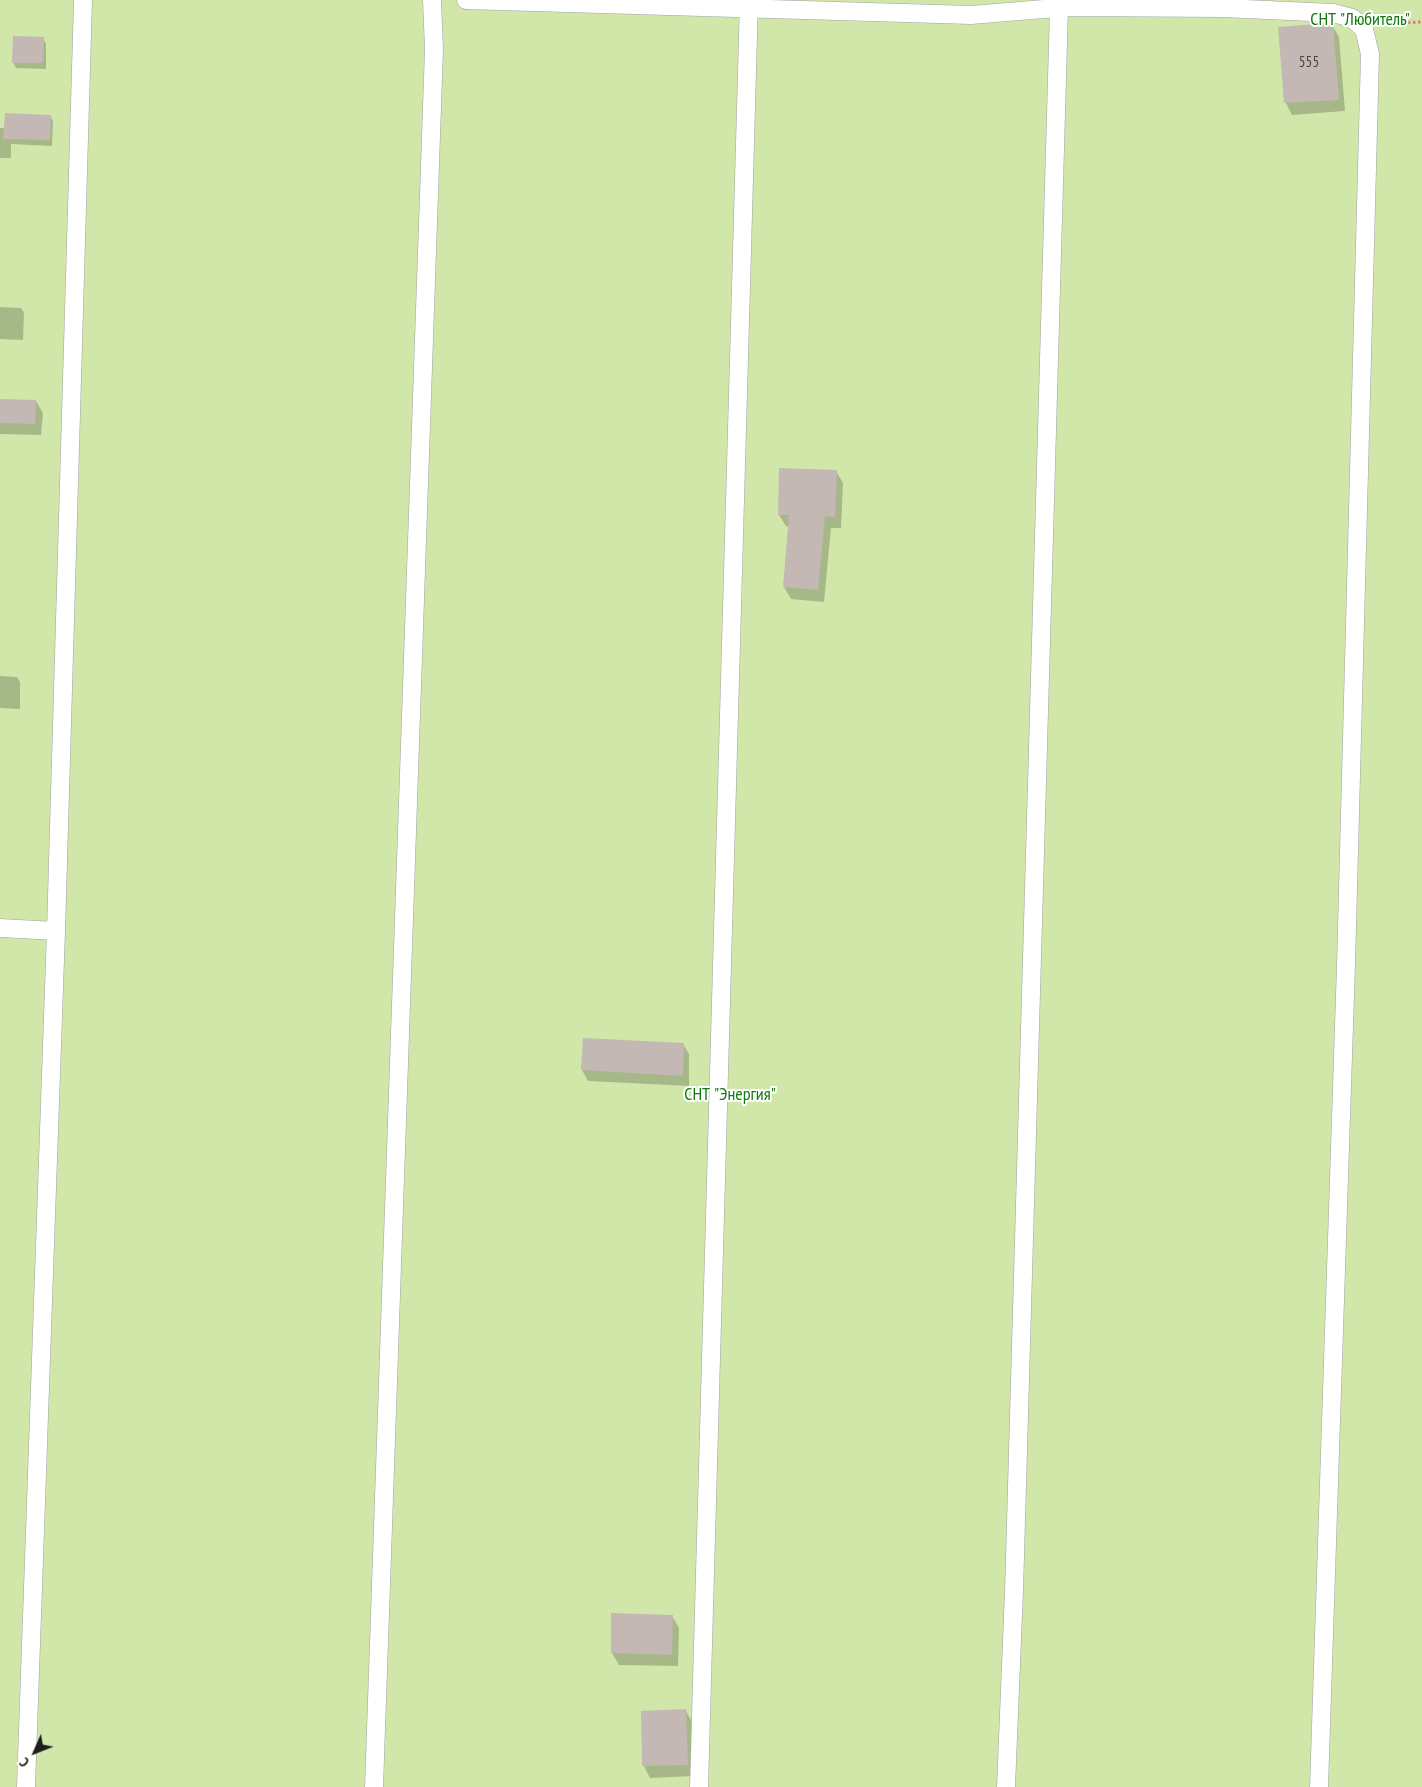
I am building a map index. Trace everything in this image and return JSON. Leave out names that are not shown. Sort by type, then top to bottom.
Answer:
[{"type":"lane","points":[[26,1787],[56,931],[83,0]]},
{"type":"lane","points":[[374,1787],[433,59],[432,0]]},
{"type":"lane","points":[[466,0],[749,4],[971,15],[1065,5],[1223,4],[1333,13],[1352,18],[1364,29],[1370,54],[1346,965],[1318,1787]]},
{"type":"lane","points":[[699,1787],[749,4]]},
{"type":"lane","points":[[1006,1787],[1065,5]]},
{"type":"lane","points":[[0,928],[56,931]]},
{"type":"path","points":[[1364,29],[1392,22],[1422,22]]},
{"type":"green space","name":"СНТ \"Энергия\"","points":[[0,0],[1422,0],[1422,1787],[0,1787]]},
{"type":"building","points":[[1333,24],[1339,100],[1284,103],[1278,27]]},
{"type":"building","points":[[13,36],[44,37],[43,63],[12,63]]},
{"type":"building","points":[[5,113],[51,115],[50,140],[3,139]]},
{"type":"building","points":[[0,399],[36,400],[35,424],[0,423]]},
{"type":"building","points":[[779,468],[837,470],[835,517],[825,516],[818,590],[783,587],[789,515],[778,515]]},
{"type":"building","points":[[583,1038],[684,1043],[683,1076],[581,1070]]},
{"type":"building","points":[[611,1613],[673,1615],[672,1655],[611,1653]]},
{"type":"building","points":[[686,1709],[688,1765],[642,1766],[641,1711]]},
{"type":"park label","name":"СНТ \"Любитель\"","points":[[1360,20]]}]
